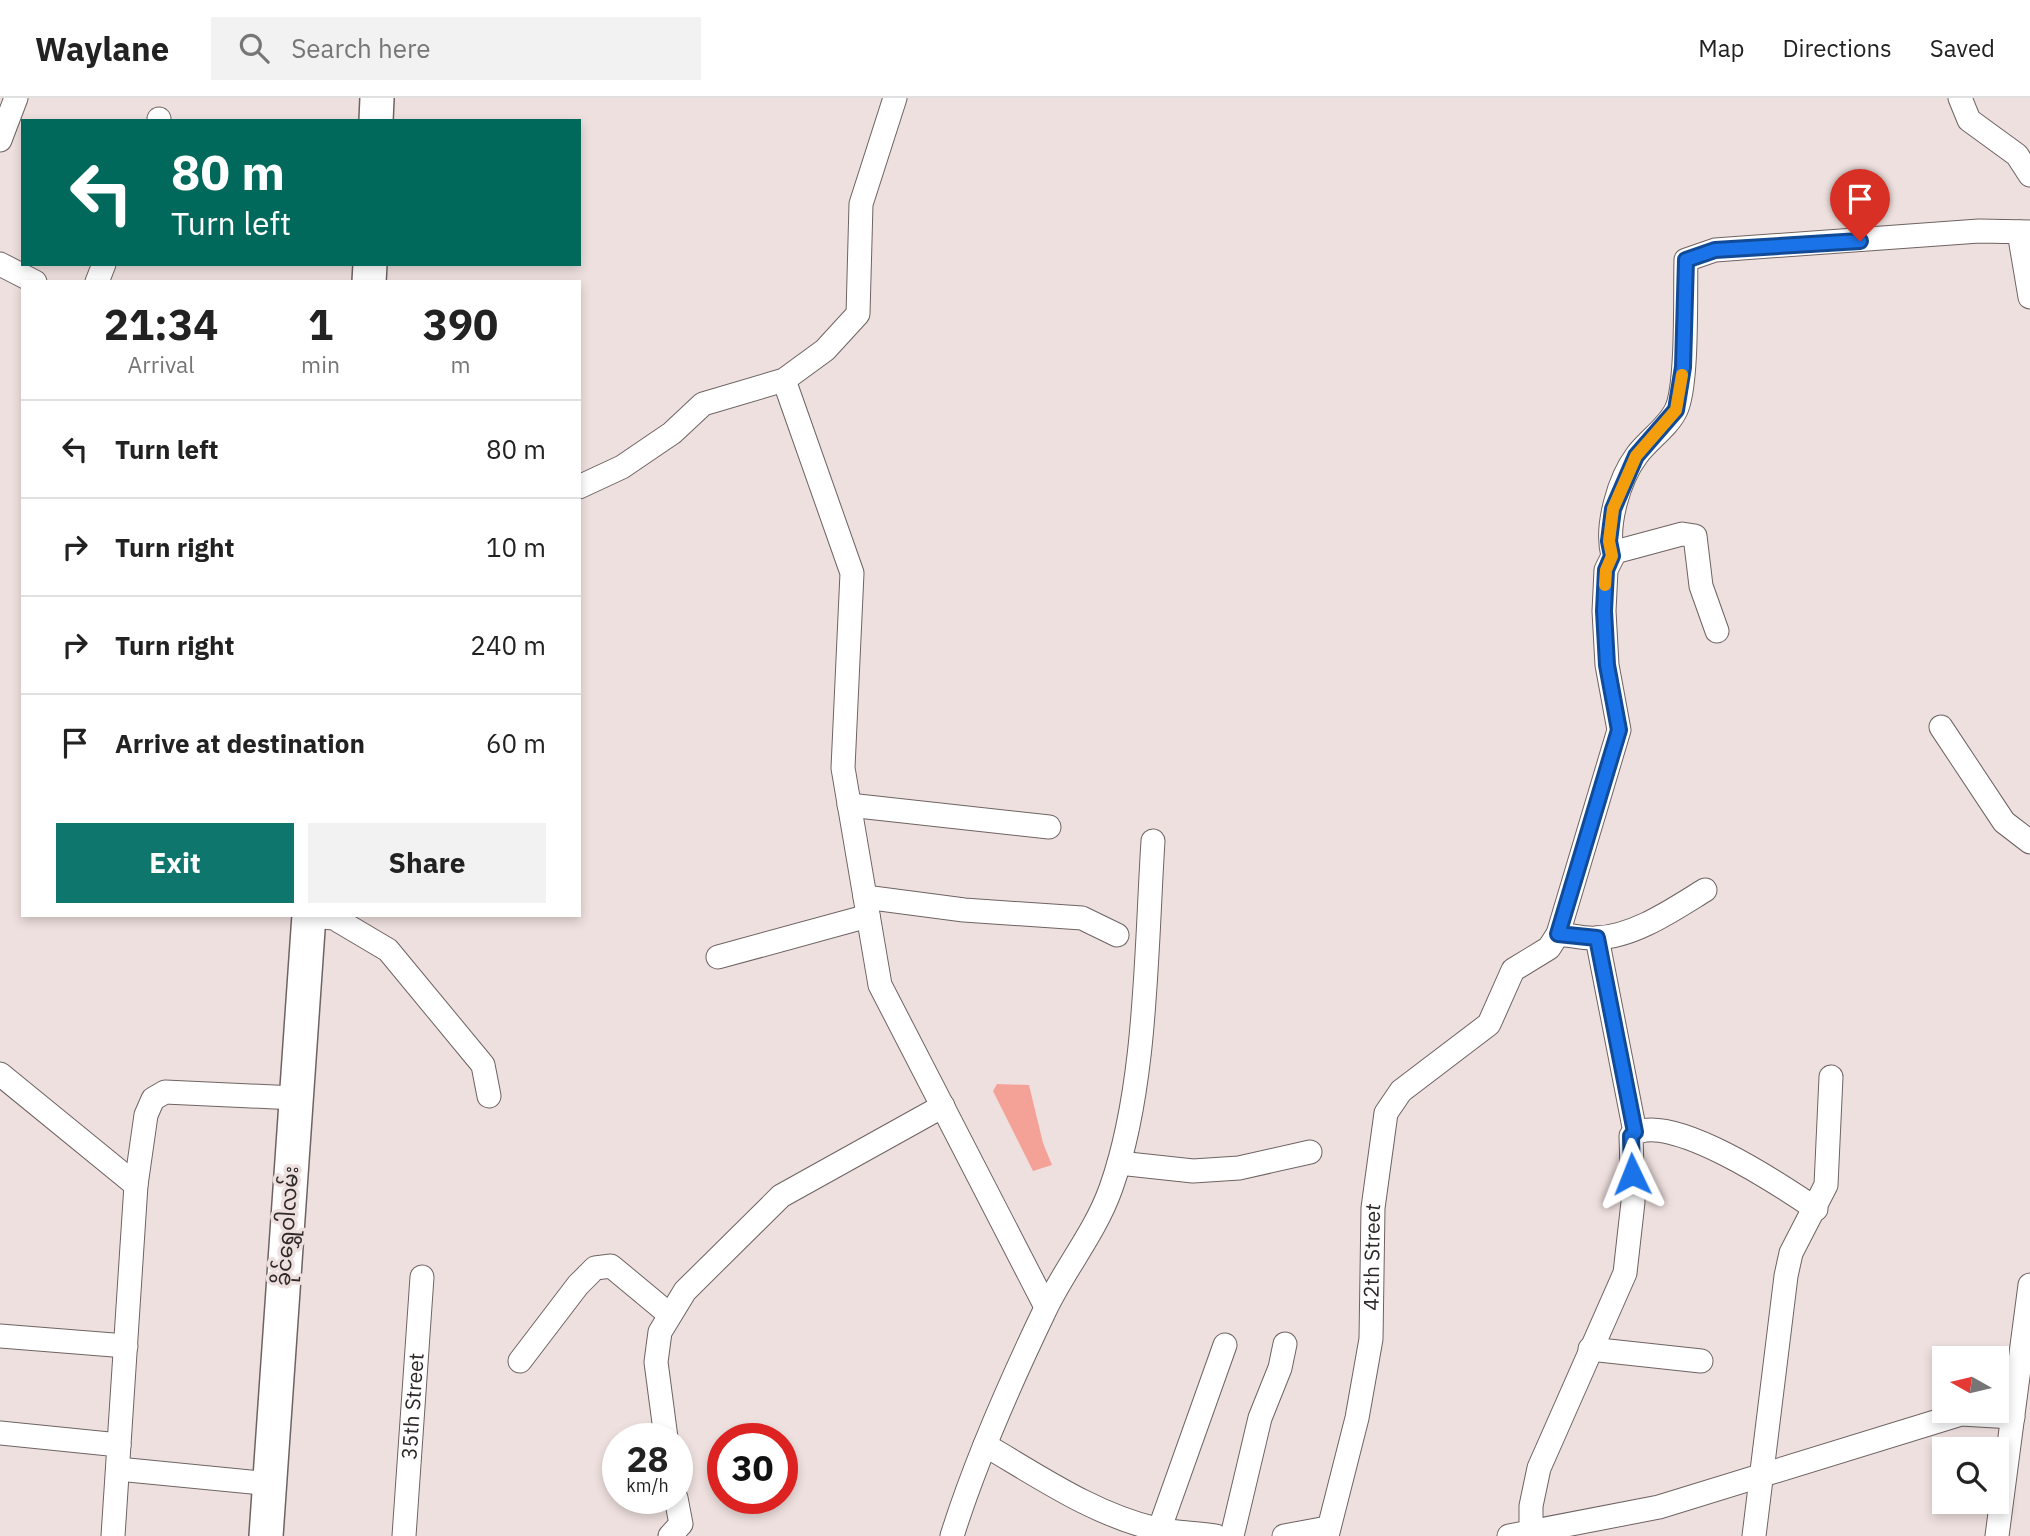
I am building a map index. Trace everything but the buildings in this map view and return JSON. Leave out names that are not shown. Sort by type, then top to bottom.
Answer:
[{"type":"street","points":[[0,140],[16,98]]},
{"type":"street","points":[[376,119],[377,98]]},
{"type":"street","points":[[581,485],[622,467],[672,433],[703,404],[784,380],[825,351],[858,314],[861,204],[895,98]]},
{"type":"street","points":[[1960,98],[1969,120],[2017,155],[2030,175]]},
{"type":"street","points":[[1705,890],[1668,913],[1627,930],[1597,938],[1558,934],[1619,730],[1607,665],[1604,611],[1606,570],[1612,556],[1609,541],[1613,509],[1636,456],[1676,410],[1683,367],[1686,260],[1715,250],[1979,231],[2024,232],[2030,297]]},
{"type":"street","points":[[0,264],[31,280]]},
{"type":"street","points":[[784,380],[852,573],[843,768],[880,985],[1046,1307]]},
{"type":"street","points":[[1612,556],[1682,534],[1695,536],[1701,586],[1717,632]]},
{"type":"street","points":[[1941,727],[2004,821],[2030,842]]},
{"type":"street","points":[[849,805],[1049,827]]},
{"type":"street","points":[[951,1536],[985,1445],[1046,1307],[1093,1232],[1119,1163],[1125,1142],[1141,1023],[1153,841]]},
{"type":"street","points":[[718,957],[867,906],[1082,918],[1117,935]]},
{"type":"street","name":"ခိုင်ရွှေဝါလမ်း","points":[[266,1536],[309,917]]},
{"type":"street","points":[[326,917],[334,918],[388,950],[483,1065],[489,1096]]},
{"type":"street","name":"42th Street","points":[[1327,1532],[1357,1418],[1371,1339],[1373,1208],[1386,1113],[1401,1091],[1489,1024],[1513,970],[1549,948],[1558,934]]},
{"type":"street","points":[[1597,938],[1635,1132]]},
{"type":"street","points":[[0,1074],[136,1185]]},
{"type":"street","points":[[1754,1536],[1786,1276],[1791,1253],[1826,1185],[1831,1077]]},
{"type":"street","points":[[113,1536],[136,1185],[146,1115],[153,1099],[160,1095],[201,1093],[295,1098]]},
{"type":"street","points":[[664,1423],[656,1362],[660,1332],[685,1291],[781,1196],[943,1106]]},
{"type":"street","points":[[1520,1533],[1531,1506],[1539,1468],[1625,1273],[1633,1202],[1631,1136],[1647,1129],[1699,1141],[1740,1159],[1816,1209]]},
{"type":"street","points":[[1119,1163],[1193,1171],[1239,1168],[1310,1152]]},
{"type":"street","points":[[520,1361],[578,1285],[595,1268],[611,1266],[670,1315]]},
{"type":"street","name":"35th Street","points":[[404,1536],[422,1277]]},
{"type":"street","points":[[1997,1536],[2027,1331],[2030,1285]]},
{"type":"street","points":[[0,1336],[126,1346]]},
{"type":"street","points":[[1158,1533],[1225,1345]]},
{"type":"street","points":[[1232,1536],[1260,1418],[1280,1368],[1285,1345]]},
{"type":"street","points":[[1590,1349],[1701,1362]]},
{"type":"street","points":[[1520,1533],[1622,1517],[1962,1414],[2013,1418]]},
{"type":"street","points":[[0,1433],[119,1445]]},
{"type":"street","points":[[985,1445],[1082,1502],[1122,1519],[1158,1533],[1216,1536]]},
{"type":"street","points":[[117,1469],[271,1484]]},
{"type":"street","points":[[670,1536],[681,1524],[679,1514]]},
{"type":"street","points":[[1284,1536],[1327,1532]]},
{"type":"shaded area","points":[[997,1084],[1029,1085],[1043,1143],[1052,1165],[1033,1171],[993,1091]]},
{"type":"slow traffic","points":[[1605,585],[1606,570],[1612,556],[1609,541],[1613,509],[1636,456],[1676,410],[1682,375]]},
{"type":"route","points":[[1632,1174],[1630,1147],[1631,1136],[1635,1132],[1597,938],[1558,934],[1569,889],[1595,816],[1619,730],[1607,665],[1604,611],[1606,570],[1612,556],[1609,541],[1613,509],[1636,456],[1676,410],[1683,367],[1686,260],[1715,250],[1860,241]]}]
